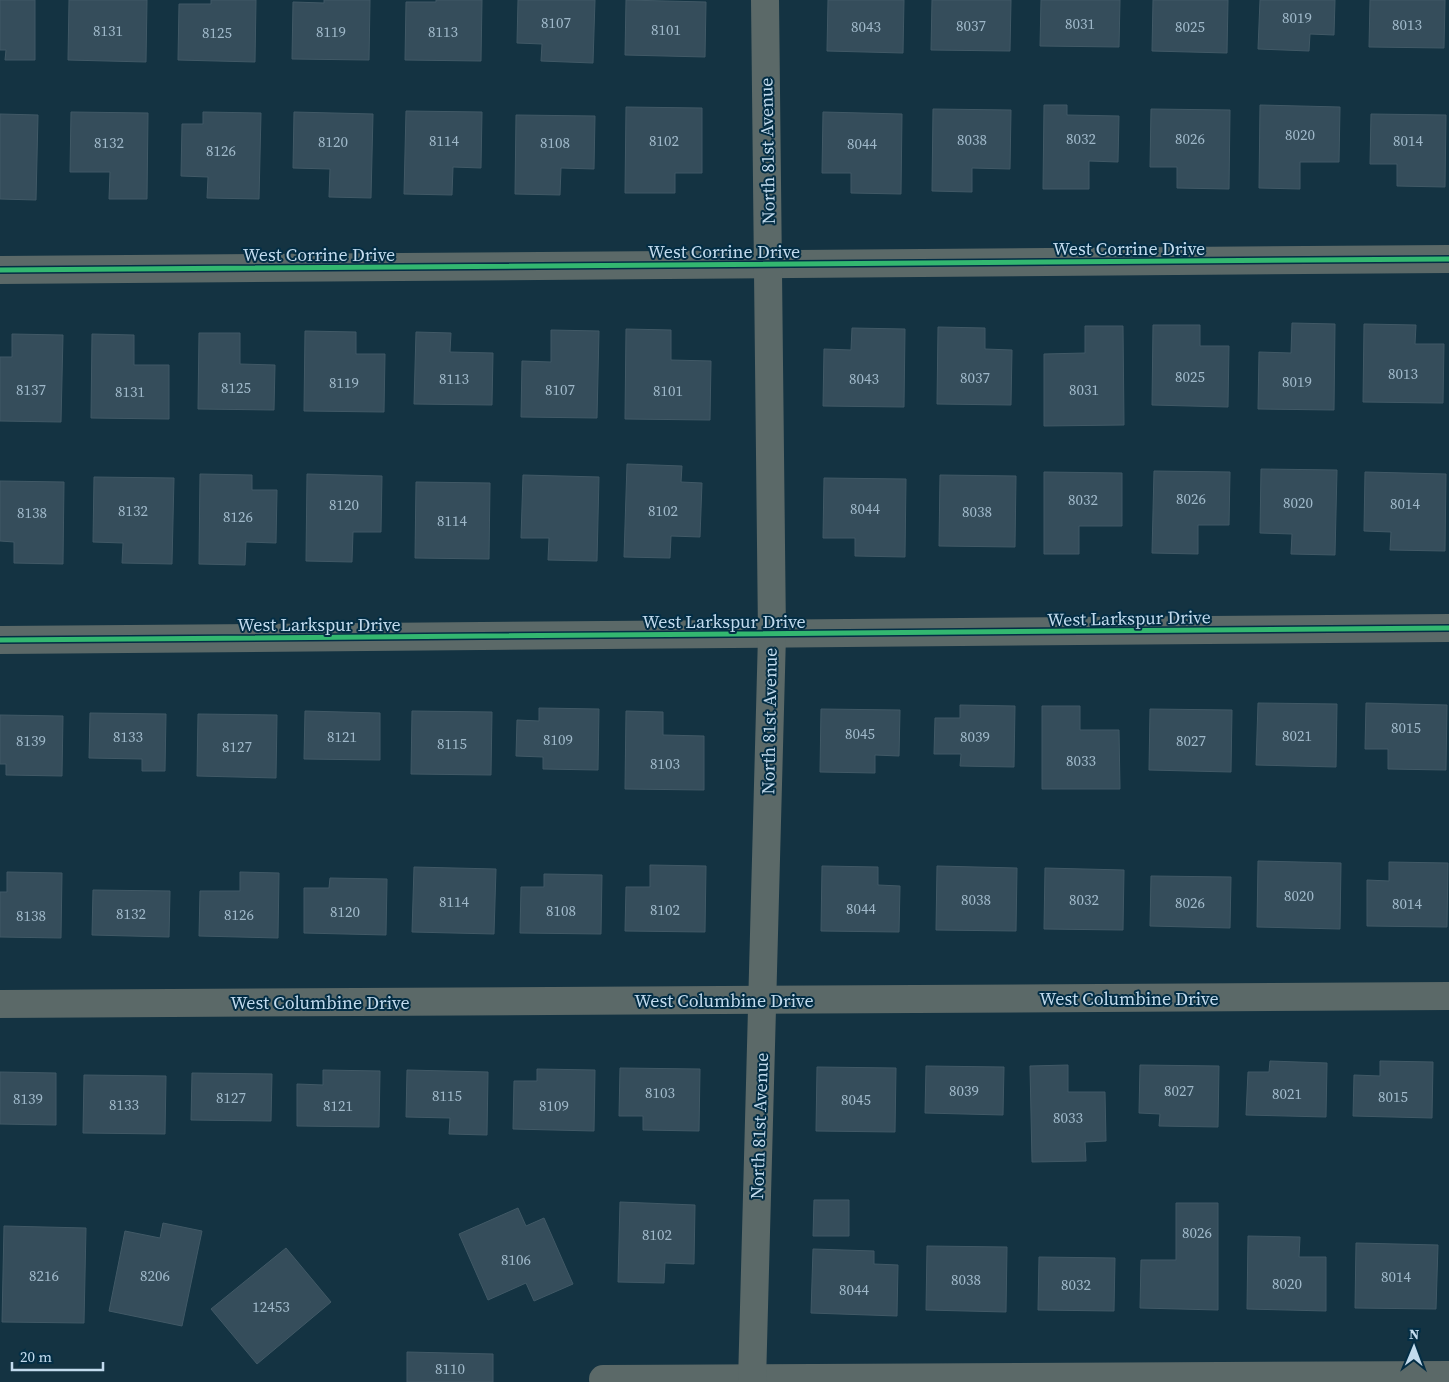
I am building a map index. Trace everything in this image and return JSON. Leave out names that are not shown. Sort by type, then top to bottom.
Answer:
[{"type":"street","name":"North 81st Avenue","points":[[752,1380],[772,635],[765,0]]},
{"type":"street","name":"West Corrine Drive","points":[[0,270],[1449,259]]},
{"type":"street","name":"West Larkspur Drive","points":[[0,640],[1449,628]]},
{"type":"street","name":"West Columbine Drive","points":[[0,1004],[1449,996]]},
{"type":"street","points":[[603,1379],[752,1380],[1449,1375]]},
{"type":"building","points":[[0,0],[35,0],[35,60],[5,60],[6,50],[0,50]]},
{"type":"building","points":[[69,0],[147,0],[146,62],[68,60]]},
{"type":"building","points":[[211,0],[256,0],[255,62],[178,60],[179,4],[211,4]]},
{"type":"building","points":[[324,0],[370,0],[369,60],[292,59],[293,2],[324,3]]},
{"type":"building","points":[[436,0],[482,0],[481,61],[405,60],[406,2],[436,2]]},
{"type":"building","points":[[518,0],[595,0],[593,63],[541,61],[542,44],[517,43]]},
{"type":"building","points":[[626,0],[706,2],[705,57],[625,55]]},
{"type":"building","points":[[828,0],[904,0],[903,53],[827,51]]},
{"type":"building","points":[[932,0],[1011,0],[1010,51],[931,50]]},
{"type":"building","points":[[1041,0],[1120,0],[1119,47],[1040,46]]},
{"type":"building","points":[[1153,0],[1228,0],[1227,53],[1152,51]]},
{"type":"building","points":[[1260,0],[1335,0],[1334,35],[1310,34],[1309,51],[1258,49]]},
{"type":"building","points":[[1370,0],[1445,0],[1444,48],[1369,47]]},
{"type":"building","points":[[1044,105],[1067,105],[1067,115],[1119,116],[1118,162],[1089,161],[1089,189],[1043,189]]},
{"type":"building","points":[[1260,105],[1340,107],[1339,162],[1300,162],[1300,189],[1259,188]]},
{"type":"building","points":[[626,107],[702,108],[702,173],[675,173],[675,193],[625,193]]},
{"type":"building","points":[[933,109],[1011,110],[1010,169],[972,168],[972,192],[932,191]]},
{"type":"building","points":[[1151,109],[1230,110],[1229,189],[1177,188],[1177,167],[1150,167]]},
{"type":"building","points":[[406,111],[482,112],[481,168],[453,167],[452,195],[404,194]]},
{"type":"building","points":[[71,112],[148,113],[147,199],[109,199],[110,172],[70,172]]},
{"type":"building","points":[[203,112],[261,113],[259,199],[207,198],[208,177],[181,176],[182,124],[203,124]]},
{"type":"building","points":[[294,112],[373,114],[371,198],[329,197],[330,169],[293,168]]},
{"type":"building","points":[[823,112],[902,114],[901,194],[851,193],[851,173],[822,173]]},
{"type":"building","points":[[0,114],[38,115],[36,200],[0,199]]},
{"type":"building","points":[[1371,114],[1446,115],[1445,187],[1397,186],[1397,164],[1370,164]]},
{"type":"building","points":[[516,115],[595,116],[594,169],[561,168],[560,195],[515,194]]},
{"type":"building","points":[[1292,323],[1335,324],[1334,410],[1258,409],[1259,352],[1291,353]]},
{"type":"building","points":[[1364,324],[1416,325],[1415,344],[1444,344],[1443,403],[1363,402]]},
{"type":"building","points":[[1153,325],[1200,325],[1200,346],[1229,346],[1228,407],[1152,405]]},
{"type":"building","points":[[1085,326],[1123,326],[1124,425],[1044,426],[1044,354],[1085,353]]},
{"type":"building","points":[[938,327],[985,328],[985,349],[1012,350],[1011,405],[937,404]]},
{"type":"building","points":[[852,328],[905,329],[904,407],[823,406],[824,349],[851,350]]},
{"type":"building","points":[[626,329],[671,330],[671,360],[711,361],[710,420],[625,419]]},
{"type":"building","points":[[551,330],[599,331],[597,418],[521,417],[522,361],[551,362]]},
{"type":"building","points":[[305,331],[356,332],[356,354],[385,354],[384,412],[304,411]]},
{"type":"building","points":[[416,332],[451,333],[450,352],[493,353],[492,405],[414,404]]},
{"type":"building","points":[[199,333],[240,333],[240,364],[275,365],[274,410],[198,409]]},
{"type":"building","points":[[12,334],[63,335],[61,422],[0,421],[0,357],[12,357]]},
{"type":"building","points":[[92,334],[134,335],[134,365],[169,365],[169,419],[91,418]]},
{"type":"building","points":[[627,464],[682,466],[681,482],[702,483],[700,537],[671,536],[670,558],[624,557]]},
{"type":"building","points":[[1261,469],[1337,470],[1335,555],[1291,554],[1292,534],[1260,533]]},
{"type":"building","points":[[1154,471],[1230,472],[1229,525],[1198,525],[1198,554],[1152,553]]},
{"type":"building","points":[[1044,472],[1122,473],[1122,526],[1079,526],[1079,554],[1044,554]]},
{"type":"building","points":[[1365,472],[1446,474],[1445,551],[1390,550],[1391,532],[1364,531]]},
{"type":"building","points":[[200,474],[252,475],[252,490],[277,490],[276,543],[246,542],[245,565],[199,564]]},
{"type":"building","points":[[307,474],[382,476],[381,532],[353,532],[352,562],[306,561]]},
{"type":"building","points":[[523,475],[599,477],[597,561],[548,560],[549,538],[521,538]]},
{"type":"building","points":[[940,475],[1016,476],[1015,547],[939,546]]},
{"type":"building","points":[[94,477],[174,478],[172,564],[122,563],[123,543],[93,542]]},
{"type":"building","points":[[824,478],[906,479],[905,557],[855,556],[855,538],[823,538]]},
{"type":"building","points":[[0,481],[64,482],[63,564],[14,563],[14,542],[0,541]]},
{"type":"building","points":[[416,482],[490,483],[489,559],[415,558]]},
{"type":"building","points":[[1258,703],[1337,704],[1336,767],[1256,765]]},
{"type":"building","points":[[1366,703],[1447,705],[1446,770],[1388,769],[1388,749],[1365,749]]},
{"type":"building","points":[[960,705],[1015,706],[1014,767],[960,766],[961,754],[934,754],[935,718],[960,718]]},
{"type":"building","points":[[1042,706],[1080,706],[1080,730],[1119,730],[1120,789],[1042,789]]},
{"type":"building","points":[[539,708],[599,709],[598,770],[543,769],[543,757],[516,756],[517,720],[539,721]]},
{"type":"building","points":[[821,709],[900,710],[899,756],[875,755],[875,773],[820,772]]},
{"type":"building","points":[[1150,709],[1232,710],[1231,772],[1149,770]]},
{"type":"building","points":[[305,711],[380,713],[380,760],[304,759]]},
{"type":"building","points":[[412,711],[492,712],[491,775],[411,774]]},
{"type":"building","points":[[626,711],[663,712],[663,735],[704,736],[704,790],[625,789]]},
{"type":"building","points":[[90,713],[166,714],[165,771],[142,771],[142,759],[89,758]]},
{"type":"building","points":[[198,714],[277,715],[276,778],[197,776]]},
{"type":"building","points":[[0,715],[63,716],[62,776],[6,775],[6,764],[0,764]]},
{"type":"building","points":[[1258,861],[1341,863],[1340,929],[1257,927]]},
{"type":"building","points":[[1389,862],[1448,863],[1447,927],[1367,926],[1367,880],[1389,881]]},
{"type":"building","points":[[650,865],[706,866],[705,932],[625,931],[626,887],[650,887]]},
{"type":"building","points":[[822,866],[878,867],[878,885],[900,886],[899,932],[821,931]]},
{"type":"building","points":[[937,866],[1017,868],[1016,931],[936,930]]},
{"type":"building","points":[[414,867],[496,869],[494,934],[412,932]]},
{"type":"building","points":[[1045,868],[1124,870],[1123,930],[1044,929]]},
{"type":"building","points":[[7,872],[62,873],[61,938],[0,937],[0,892],[7,892]]},
{"type":"building","points":[[240,872],[279,873],[278,938],[199,936],[200,891],[240,891]]},
{"type":"building","points":[[544,874],[602,875],[601,934],[520,933],[521,887],[544,887]]},
{"type":"building","points":[[1151,876],[1231,877],[1230,928],[1150,926]]},
{"type":"building","points":[[330,878],[387,879],[386,935],[304,933],[304,888],[329,888]]},
{"type":"building","points":[[93,890],[170,891],[169,937],[92,935]]},
{"type":"building","points":[[1270,1061],[1327,1063],[1326,1117],[1246,1115],[1248,1072],[1269,1072]]},
{"type":"building","points":[[1380,1061],[1433,1062],[1432,1118],[1353,1116],[1354,1075],[1380,1076]]},
{"type":"building","points":[[1068,1065],[1068,1092],[1105,1092],[1106,1141],[1085,1142],[1086,1161],[1032,1162],[1030,1066]]},
{"type":"building","points":[[1140,1065],[1219,1066],[1218,1127],[1159,1126],[1160,1114],[1139,1113]]},
{"type":"building","points":[[926,1066],[1004,1067],[1003,1115],[925,1113]]},
{"type":"building","points":[[817,1067],[896,1068],[895,1132],[816,1131]]},
{"type":"building","points":[[620,1068],[700,1069],[699,1131],[643,1130],[643,1116],[619,1116]]},
{"type":"building","points":[[537,1069],[595,1070],[594,1131],[513,1129],[514,1081],[537,1081]]},
{"type":"building","points":[[323,1070],[380,1071],[379,1127],[297,1126],[297,1084],[323,1085]]},
{"type":"building","points":[[407,1070],[488,1072],[487,1135],[449,1134],[450,1118],[406,1117]]},
{"type":"building","points":[[0,1072],[56,1073],[56,1125],[0,1124]]},
{"type":"building","points":[[192,1073],[272,1074],[271,1121],[191,1120]]},
{"type":"building","points":[[84,1075],[166,1076],[165,1134],[83,1133]]},
{"type":"building","points":[[814,1200],[849,1200],[849,1236],[813,1236]]},
{"type":"building","points":[[620,1202],[695,1205],[694,1264],[665,1263],[664,1283],[618,1282]]},
{"type":"building","points":[[1176,1203],[1218,1203],[1218,1310],[1140,1308],[1141,1260],[1176,1260]]},
{"type":"building","points":[[518,1208],[526,1226],[544,1218],[573,1284],[534,1301],[526,1283],[488,1300],[459,1234]]},
{"type":"building","points":[[163,1223],[202,1231],[182,1326],[109,1311],[125,1231],[160,1238]]},
{"type":"building","points":[[4,1226],[86,1228],[84,1323],[2,1322]]},
{"type":"building","points":[[1248,1236],[1300,1237],[1299,1257],[1326,1257],[1326,1311],[1247,1309]]},
{"type":"building","points":[[1356,1243],[1438,1245],[1436,1309],[1355,1308]]},
{"type":"building","points":[[927,1246],[1007,1247],[1006,1312],[926,1310]]},
{"type":"building","points":[[286,1248],[331,1302],[257,1364],[211,1309]]},
{"type":"building","points":[[813,1249],[874,1251],[874,1264],[898,1265],[897,1316],[811,1313]]},
{"type":"building","points":[[1039,1257],[1115,1258],[1114,1311],[1038,1310]]},
{"type":"building","points":[[407,1352],[493,1354],[493,1382],[407,1382]]},
{"type":"cycle path","points":[[0,270],[1449,259]]},
{"type":"cycle path","points":[[0,640],[1449,628]]}]
